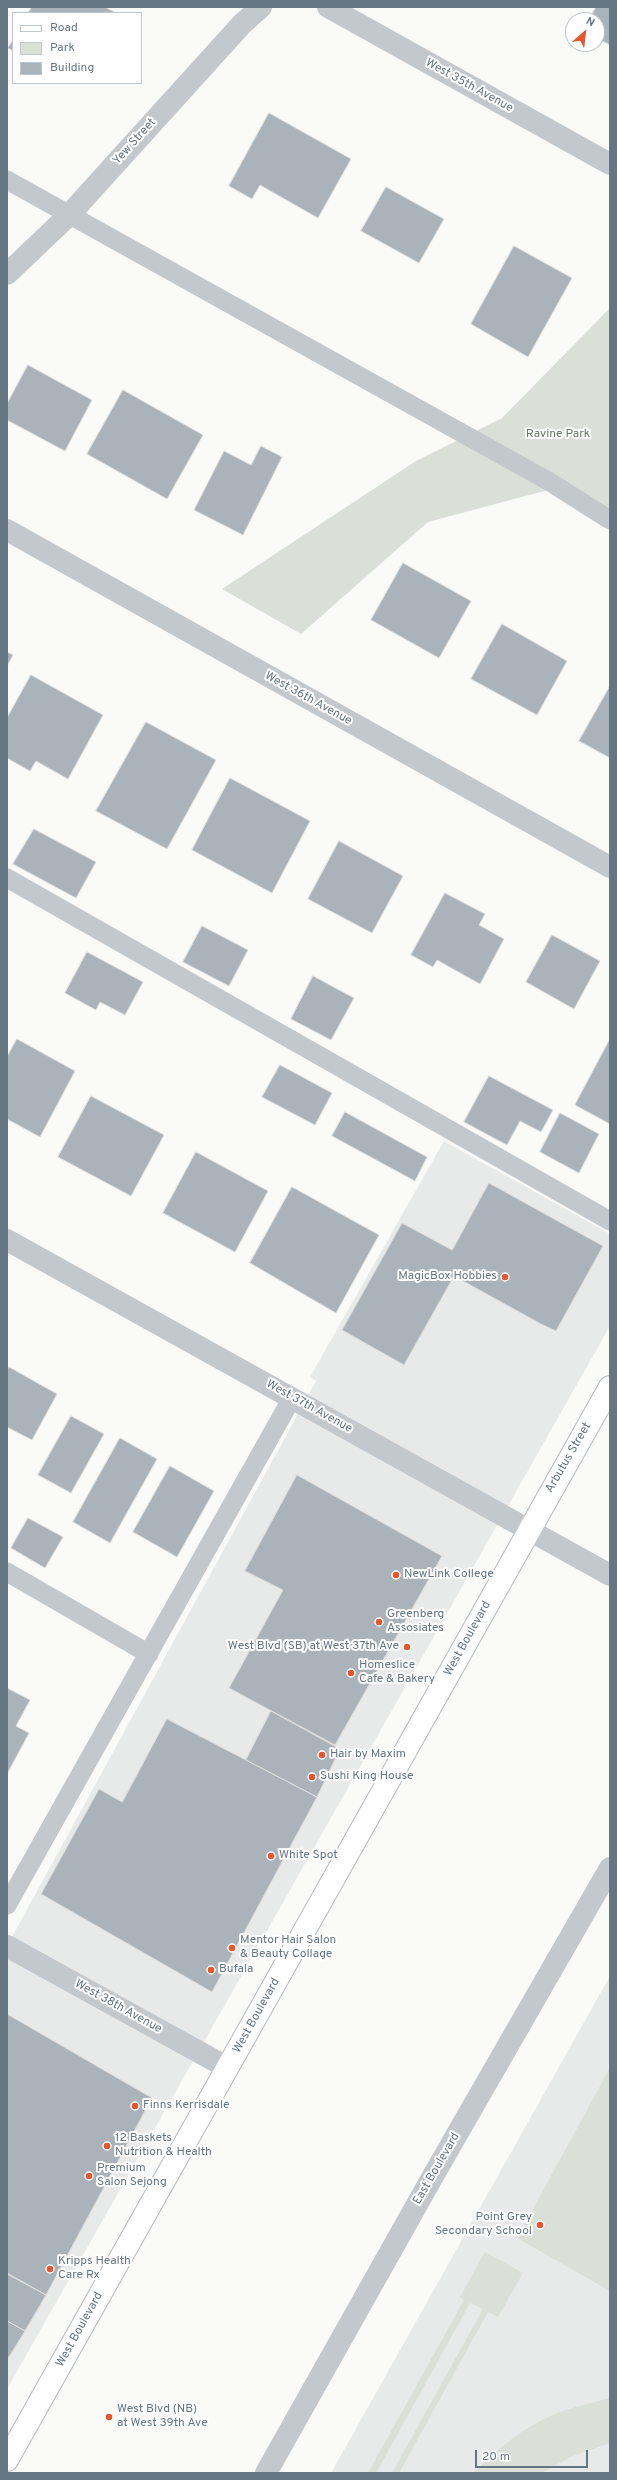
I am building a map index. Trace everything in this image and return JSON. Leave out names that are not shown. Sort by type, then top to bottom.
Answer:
[{"type":"main road","name":"Arbutus Street","points":[[529,1529],[610,1387]]},
{"type":"main road","name":"West Boulevard","points":[[7,2460],[529,1529]]},
{"type":"street","name":"Yew Street","points":[[7,274],[69,215],[249,17],[260,7]]},
{"type":"street","name":"West 35th Avenue","points":[[328,7],[610,164]]},
{"type":"street","name":"West 36th Avenue","points":[[7,530],[610,867]]},
{"type":"street","name":"West 37th Avenue","points":[[7,1240],[610,1575]]},
{"type":"street","name":"East Boulevard","points":[[266,2473],[437,2169],[610,1868]]},
{"type":"street","name":"West 38th Avenue","points":[[7,1946],[228,2068]]},
{"type":"lane","points":[[7,180],[543,478],[610,520]]},
{"type":"lane","points":[[7,878],[610,1221]]},
{"type":"lane","points":[[7,1905],[292,1398]]},
{"type":"lane","points":[[7,1572],[148,1654]]},
{"type":"shaded area","points":[[444,1141],[610,1234],[610,1326],[7,2389],[7,1946],[316,1381],[310,1377]]},
{"type":"shaded area","name":"Point Grey Secondary School","points":[[610,1976],[610,2473],[331,2473]]},
{"type":"green space","name":"Ravine Park","points":[[610,308],[610,512],[563,486],[428,522],[301,634],[222,589],[416,461],[502,418]]},
{"type":"green space","points":[[610,2068],[610,2291],[517,2238]]},
{"type":"green space","points":[[485,2252],[523,2273],[498,2317],[488,2312],[399,2473],[392,2473],[483,2309],[470,2303],[376,2473],[368,2473],[464,2300],[460,2297]]},
{"type":"green space","points":[[610,2398],[610,2443],[570,2457],[542,2473],[473,2473],[506,2444],[532,2425],[550,2416],[575,2407]]},
{"type":"building","points":[[32,7],[105,7],[114,12],[29,12]]},
{"type":"building","points":[[596,7],[610,7],[610,45],[605,42],[605,12],[593,12]]},
{"type":"building","points":[[12,42],[12,50],[8,48]]},
{"type":"building","points":[[269,113],[351,159],[318,218],[260,185],[252,199],[229,186]]},
{"type":"building","points":[[386,187],[444,219],[419,263],[361,231]]},
{"type":"building","points":[[514,246],[572,278],[528,357],[471,324]]},
{"type":"building","points":[[28,365],[92,400],[65,451],[7,420],[7,404]]},
{"type":"building","points":[[123,390],[203,435],[167,499],[87,454]]},
{"type":"building","points":[[261,446],[282,457],[243,535],[194,510],[224,451],[251,465]]},
{"type":"building","points":[[403,563],[471,601],[439,658],[371,620]]},
{"type":"building","points":[[502,624],[567,661],[537,715],[471,679]]},
{"type":"building","points":[[7,652],[13,655],[7,666]]},
{"type":"building","points":[[31,675],[103,715],[68,779],[36,761],[30,771],[7,758],[7,718]]},
{"type":"building","points":[[610,686],[610,758],[579,741]]},
{"type":"building","points":[[146,722],[216,760],[167,849],[96,811]]},
{"type":"building","points":[[230,778],[310,821],[272,893],[192,850]]},
{"type":"building","points":[[34,829],[96,862],[76,898],[13,864]]},
{"type":"building","points":[[339,841],[403,876],[372,933],[308,899]]},
{"type":"building","points":[[445,893],[485,914],[479,925],[504,939],[480,984],[437,960],[433,967],[411,955]]},
{"type":"building","points":[[202,926],[248,950],[229,986],[183,962]]},
{"type":"building","points":[[552,935],[600,961],[574,1009],[526,982]]},
{"type":"building","points":[[87,952],[143,982],[125,1015],[100,1002],[96,1010],[65,993]]},
{"type":"building","points":[[313,976],[354,998],[331,1040],[291,1019]]},
{"type":"building","points":[[17,1039],[75,1071],[40,1137],[7,1119],[7,1057]]},
{"type":"building","points":[[610,1039],[610,1124],[575,1105]]},
{"type":"building","points":[[280,1065],[332,1093],[315,1125],[262,1097]]},
{"type":"building","points":[[489,1076],[553,1110],[541,1132],[520,1121],[507,1145],[464,1122]]},
{"type":"building","points":[[91,1096],[164,1135],[131,1196],[58,1157]]},
{"type":"building","points":[[345,1112],[427,1157],[415,1181],[332,1136]]},
{"type":"building","points":[[560,1113],[599,1134],[579,1173],[540,1152]]},
{"type":"building","points":[[196,1152],[268,1191],[235,1252],[163,1213]]},
{"type":"building","points":[[489,1183],[603,1246],[556,1331],[454,1276],[404,1365],[342,1330],[402,1223],[452,1250]]},
{"type":"building","points":[[292,1187],[379,1235],[336,1313],[250,1263]]},
{"type":"building","points":[[9,1367],[57,1394],[32,1440],[7,1427],[7,1371]]},
{"type":"building","points":[[71,1416],[104,1434],[71,1493],[38,1475]]},
{"type":"building","points":[[120,1438],[157,1459],[110,1543],[73,1522]]},
{"type":"building","points":[[170,1466],[214,1491],[177,1557],[133,1532]]},
{"type":"building","points":[[297,1475],[442,1556],[335,1745],[229,1688],[283,1590],[245,1571]]},
{"type":"building","points":[[28,1518],[63,1537],[45,1568],[11,1548]]},
{"type":"building","points":[[7,1688],[30,1700],[16,1726],[29,1733],[7,1774]]},
{"type":"building","points":[[271,1711],[340,1749],[317,1797],[246,1760]]},
{"type":"building","points":[[167,1719],[317,1797],[212,1992],[41,1894],[99,1789],[122,1802]]},
{"type":"building","points":[[7,2014],[152,2098],[46,2295],[7,2273]]},
{"type":"building","points":[[7,2274],[46,2295],[25,2331],[7,2321]]},
{"type":"building","points":[[7,2321],[25,2331],[7,2360]]},
{"type":"place","name":"MagicBox Hobbies","points":[[505,1277]]},
{"type":"place","name":"NewLink College","points":[[396,1575]]},
{"type":"place","name":"Greenberg Assosiates","points":[[379,1622]]},
{"type":"place","name":"West Blvd (SB) at West 37th Ave","points":[[407,1647]]},
{"type":"place","name":"Homeslice Cafe & Bakery","points":[[351,1673]]},
{"type":"place","name":"Hair by Maxim","points":[[322,1755]]},
{"type":"place","name":"Sushi King House","points":[[312,1777]]},
{"type":"place","name":"White Spot","points":[[271,1856]]},
{"type":"place","name":"Mentor Hair Salon & Beauty Collage","points":[[232,1948]]},
{"type":"place","name":"Bufala","points":[[211,1970]]},
{"type":"place","name":"Finns Kerrisdale","points":[[135,2106]]},
{"type":"place","name":"12 Baskets Nutrition & Health","points":[[107,2146]]},
{"type":"place","name":"Premium Salon Sejong","points":[[89,2176]]},
{"type":"place","name":"Point Grey Secondary School","points":[[540,2225]]},
{"type":"place","name":"Kripps Health Care Rx","points":[[50,2269]]},
{"type":"place","name":"West Blvd (NB) at West 39th Ave","points":[[109,2417]]}]
